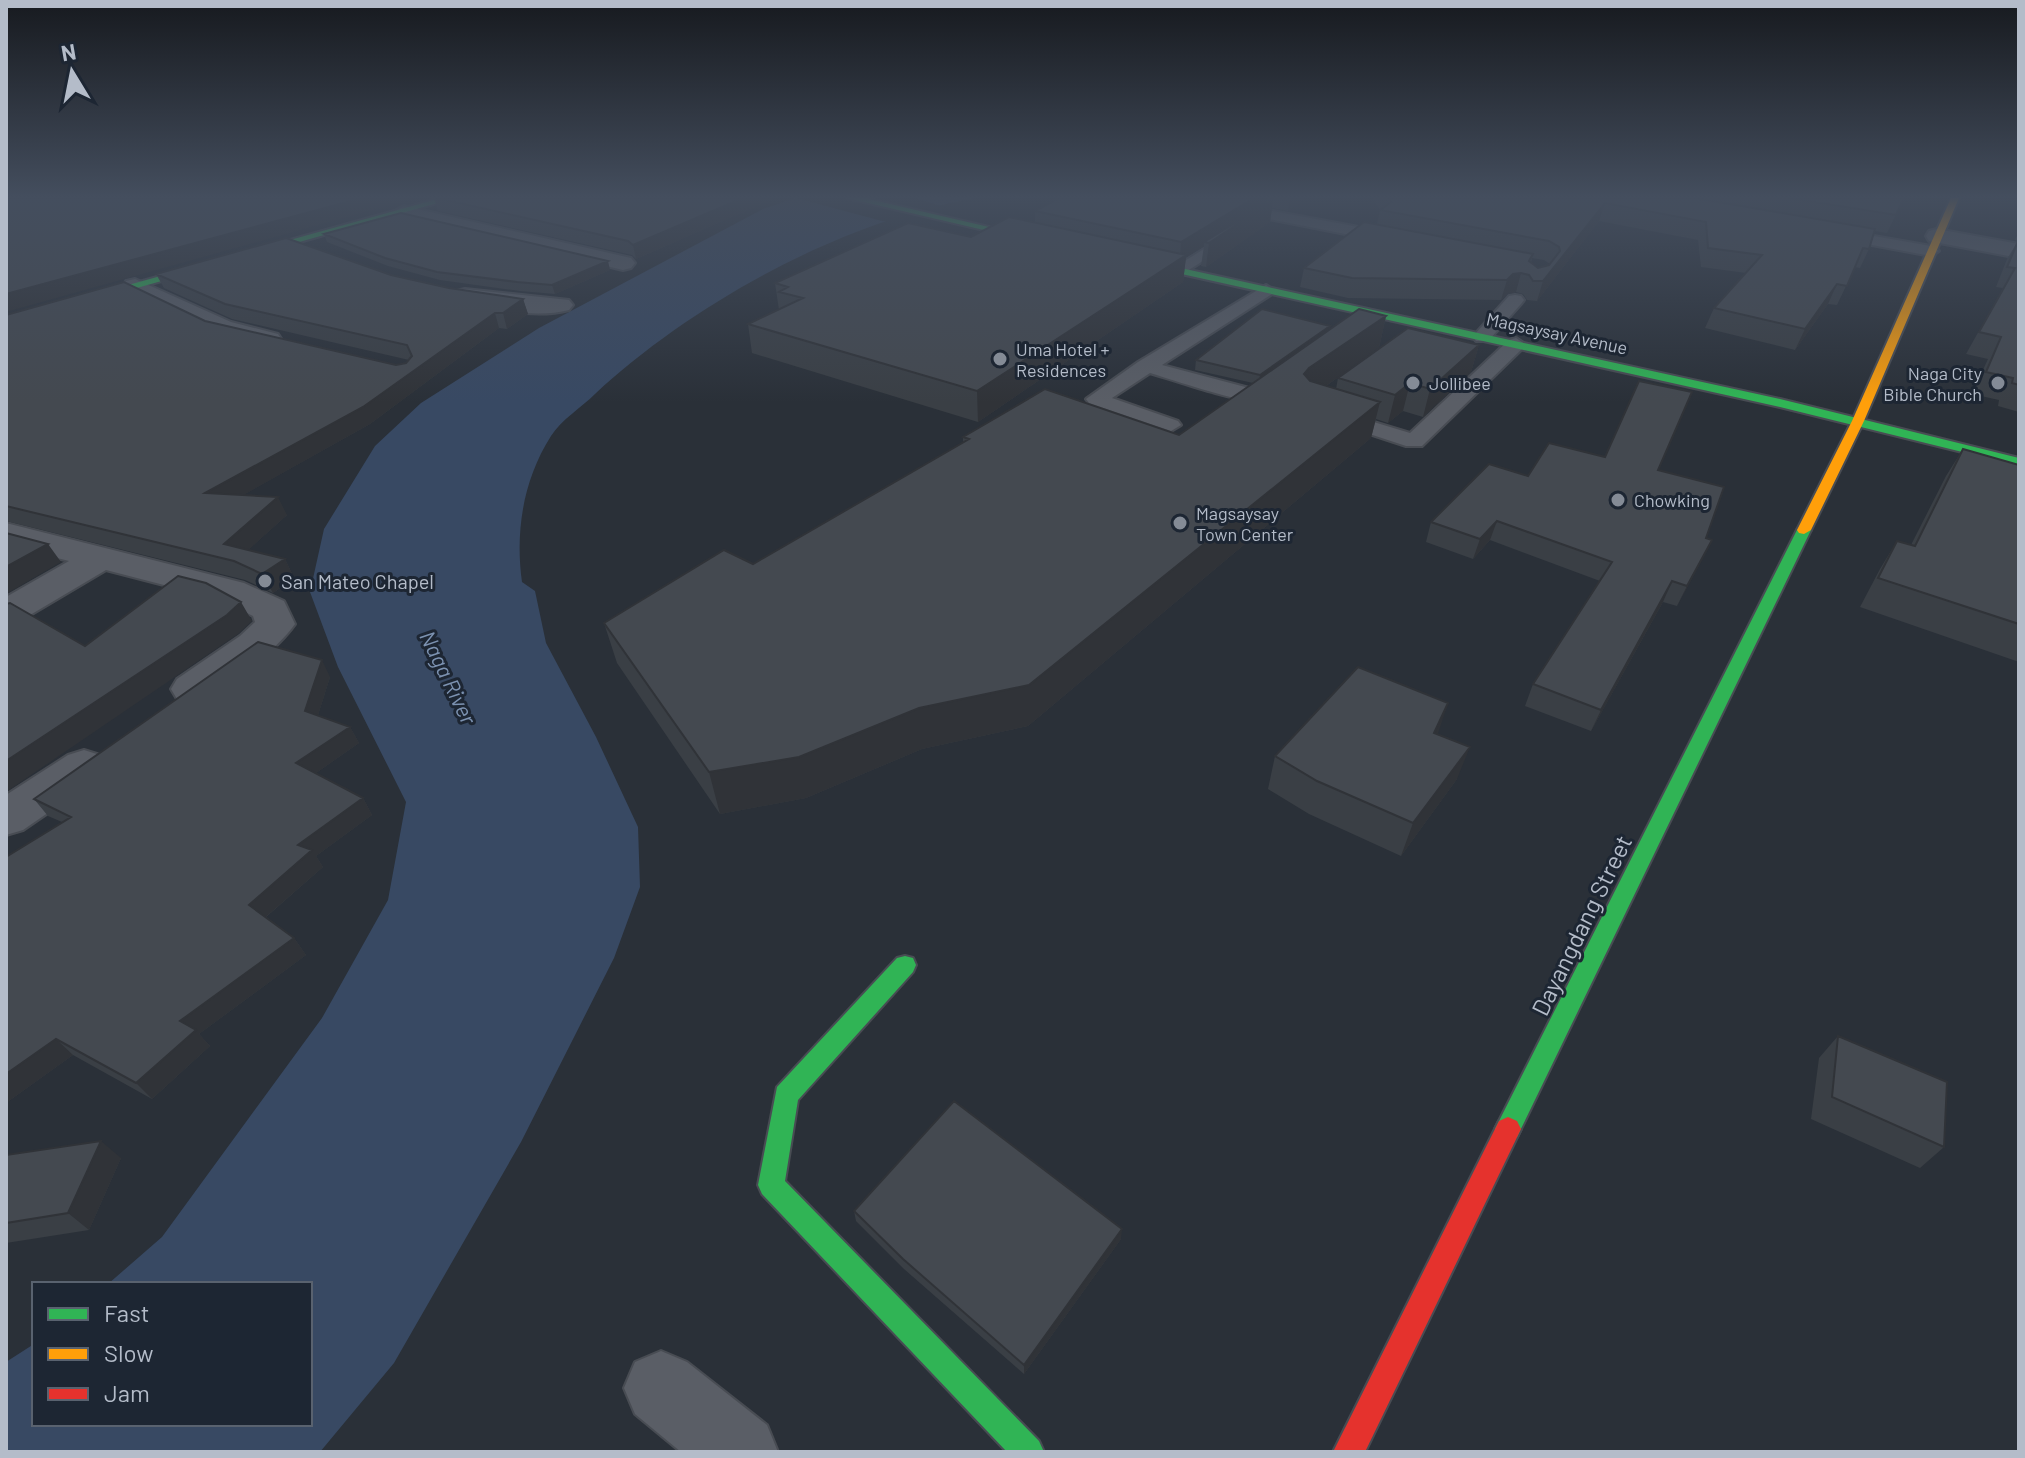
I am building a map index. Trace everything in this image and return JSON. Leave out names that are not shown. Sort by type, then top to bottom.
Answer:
[{"type":"main road","points":[[6,322],[208,266]]},
{"type":"main road","name":"Magsaysay Avenue","points":[[1159,266],[1858,421],[2019,462]]},
{"type":"main road","name":"Dayangdang Street","points":[[1349,1452],[1858,421],[1925,266]]},
{"type":"main road","points":[[905,965],[786,1095],[771,1185],[1028,1452]]},
{"type":"street","points":[[135,286],[222,328],[299,347]]},
{"type":"street","points":[[443,292],[513,303],[560,305]]},
{"type":"street","points":[[6,534],[231,591],[270,609],[275,624],[254,645],[163,709]]},
{"type":"street","points":[[6,613],[102,557]]},
{"type":"street","points":[[6,818],[111,746]]},
{"type":"street","points":[[661,1388],[740,1452]]},
{"type":"lane","points":[[1178,270],[1184,266]]},
{"type":"lane","points":[[1171,425],[1096,399],[1266,290]]},
{"type":"lane","points":[[1482,337],[1515,300]]},
{"type":"lane","points":[[1354,330],[1377,313]]},
{"type":"lane","points":[[1401,343],[1426,324]]},
{"type":"lane","points":[[1324,400],[1311,409],[1414,441],[1516,344]]},
{"type":"lane","points":[[1145,366],[1253,395],[1264,394],[1296,372]]},
{"type":"water","name":"Naga River","points":[[656,266],[781,266],[677,328],[634,360],[560,425],[541,453],[523,507],[520,544],[522,582],[535,591],[546,643],[596,737],[638,827],[640,887],[614,958],[521,1142],[394,1363],[320,1452],[6,1452],[6,1362],[32,1345],[32,1426],[312,1426],[312,1282],[110,1282],[162,1237],[322,1018],[388,900],[406,802],[338,667],[310,592],[324,529],[375,446],[421,403],[539,328]]},
{"type":"building","points":[[6,266],[110,266],[6,294]]},
{"type":"building","points":[[185,266],[366,266],[449,288],[523,299],[503,313],[495,313],[363,407],[205,493],[278,497],[224,544],[285,559],[262,574],[234,561],[6,506],[6,315],[124,282],[205,321],[396,365],[406,363],[412,356],[407,345],[225,304],[156,274]]},
{"type":"building","points":[[415,266],[596,266],[552,285],[437,272]]},
{"type":"building","points":[[813,266],[1169,266],[977,391],[748,324],[803,298],[779,292],[788,287],[775,283]]},
{"type":"building","points":[[1535,266],[1555,266],[1543,281],[1533,281],[1529,275],[1521,273],[1513,274],[1507,280],[1352,278],[1304,268]]},
{"type":"building","points":[[1752,266],[1855,266],[1847,286],[1837,284],[1805,329],[1714,308]]},
{"type":"building","points":[[2019,266],[2019,385],[2012,383],[2013,378],[1986,372],[2001,337],[1979,332],[2015,268],[2007,267]]},
{"type":"building","points":[[1262,309],[1330,326],[1260,375],[1196,360]]},
{"type":"building","points":[[1359,309],[1386,316],[1304,374],[1310,381],[1380,402],[1029,685],[919,708],[799,757],[709,772],[604,623],[724,550],[753,564],[969,439],[963,437],[1045,389],[1179,435]]},
{"type":"building","points":[[1408,328],[1479,345],[1430,389],[1410,383],[1395,395],[1338,378]]},
{"type":"building","points":[[1639,381],[1692,392],[1658,470],[1724,487],[1706,538],[1712,540],[1687,586],[1672,581],[1601,710],[1533,684],[1612,562],[1497,521],[1480,539],[1431,522],[1489,464],[1528,476],[1549,443],[1605,457]]},
{"type":"building","points":[[1963,449],[2019,465],[2019,624],[1878,578],[1897,541],[1915,546]]},
{"type":"building","points":[[6,533],[48,544],[6,567]]},
{"type":"building","points":[[178,576],[206,583],[241,602],[227,615],[6,761],[6,604],[10,603],[85,646]]},
{"type":"building","points":[[258,642],[322,660],[305,711],[350,727],[296,763],[363,798],[298,845],[312,850],[249,905],[294,938],[180,1021],[196,1030],[136,1083],[56,1039],[6,1074],[6,857],[71,817],[34,799]]},
{"type":"building","points":[[1358,667],[1448,703],[1434,733],[1470,747],[1413,823],[1317,781],[1275,756]]},
{"type":"building","points":[[1838,1036],[1947,1082],[1944,1147],[1832,1097]]},
{"type":"building","points":[[954,1101],[1122,1229],[1024,1365],[903,1259],[854,1211]]},
{"type":"building","points":[[101,1141],[68,1213],[6,1223],[6,1155]]},
{"type":"traffic: fast","points":[[6,322],[207,266]]},
{"type":"traffic: fast","points":[[1158,266],[1780,403],[2019,462]]},
{"type":"traffic: fast","points":[[1508,1129],[1804,530]]},
{"type":"traffic: fast","points":[[905,965],[786,1095],[771,1185],[1028,1452]]},
{"type":"traffic: slow","points":[[1804,530],[1858,421],[1925,266]]},
{"type":"traffic: jam","points":[[1349,1452],[1508,1129]]},
{"type":"place","name":"Uma Hotel + Residences","points":[[1000,359]]},
{"type":"place","name":"Jollibee","points":[[1413,383]]},
{"type":"place","name":"Naga City Bible Church","points":[[1998,383]]},
{"type":"place","name":"Chowking","points":[[1618,500]]},
{"type":"place","name":"Magsaysay Town Center","points":[[1180,523]]},
{"type":"place","name":"San Mateo Chapel","points":[[265,581]]}]
